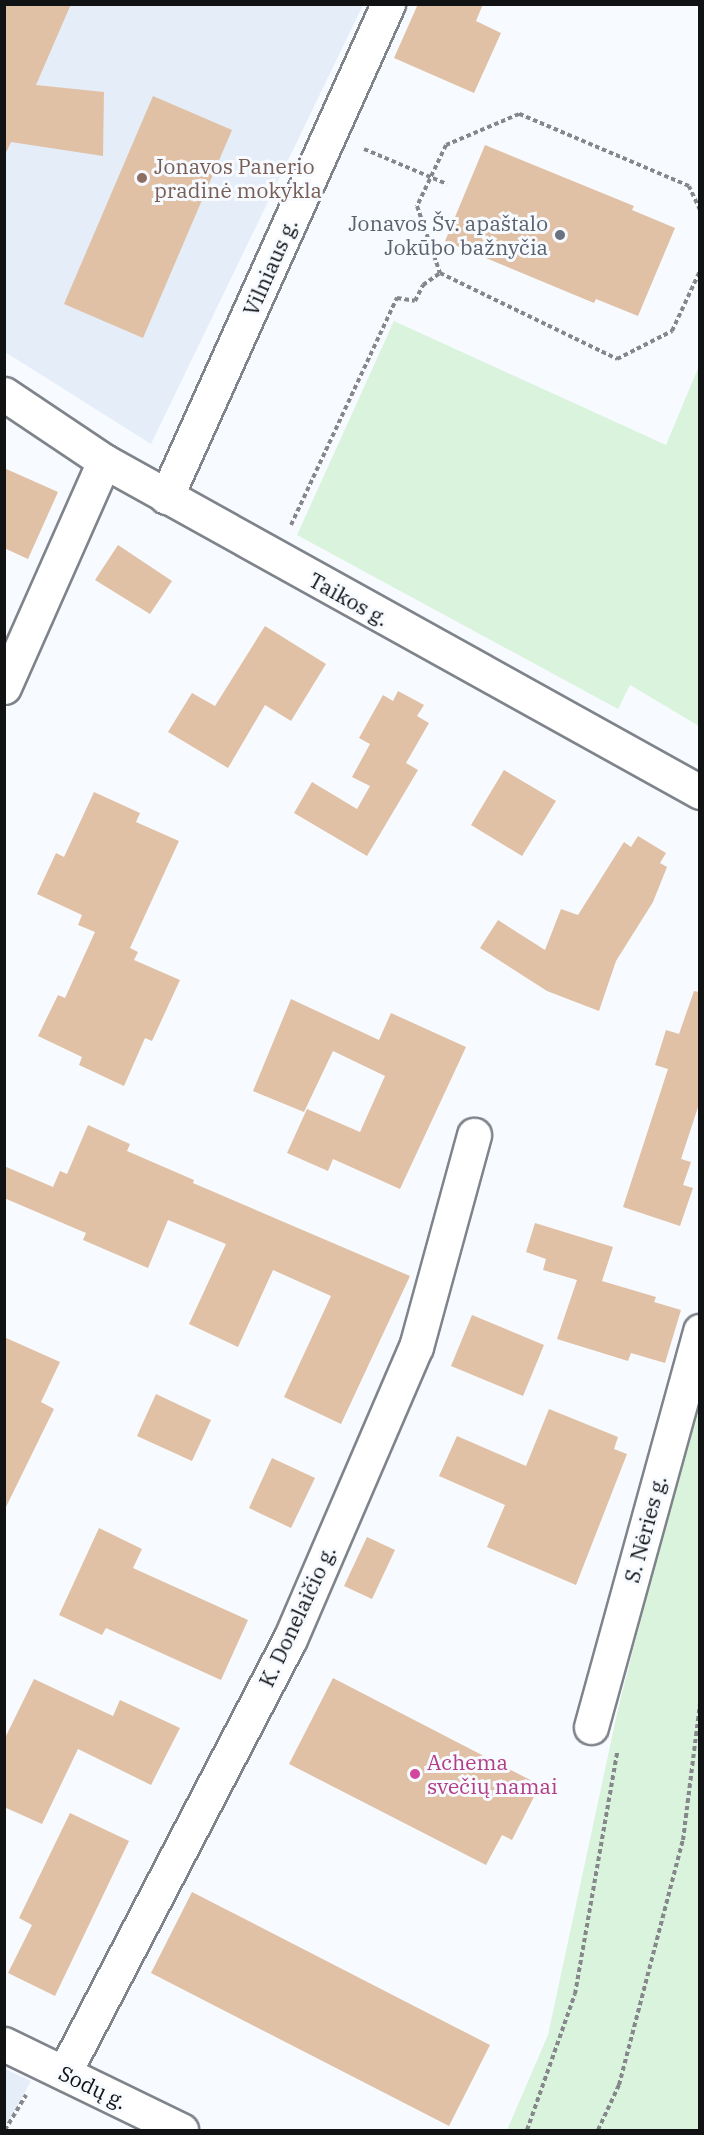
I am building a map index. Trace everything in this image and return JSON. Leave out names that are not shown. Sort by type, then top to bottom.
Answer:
[{"type":"street","name":"Vilniaus g.","points":[[166,497],[388,4]]},
{"type":"street","name":"Taikos g.","points":[[4,394],[104,461],[166,497],[699,792]]},
{"type":"street","points":[[4,687],[104,461]]},
{"type":"street","name":"K. Donelaičio g.","points":[[64,2073],[290,1639],[416,1347],[474,1135]]},
{"type":"street","name":"S. Nėries g.","points":[[591,1727],[699,1331]]},
{"type":"street","name":"Sodų g.","points":[[4,2044],[181,2130]]},
{"type":"path","points":[[699,210],[689,186],[519,114],[446,145],[417,206],[440,273],[617,359],[672,332],[699,271]]},
{"type":"path","points":[[330,134],[447,184]]},
{"type":"path","points":[[275,558],[397,298],[415,301],[423,285],[440,273]]},
{"type":"path","points":[[598,2130],[619,2085],[683,1840],[699,1704]]},
{"type":"path","points":[[527,2130],[575,1994],[620,1742]]},
{"type":"shaded area","name":"Jonavos Panerio pradinė mokykla","points":[[4,5],[363,5],[151,444],[5,352]]},
{"type":"shaded area","points":[[5,2069],[31,2081],[5,2129]]},
{"type":"green space","points":[[394,321],[666,445],[699,366],[699,726],[630,685],[618,709],[297,535]]},
{"type":"green space","points":[[699,1393],[699,2130],[507,2130],[548,2035],[618,1709]]},
{"type":"building","points":[[4,4],[71,4],[36,85],[104,92],[103,156],[11,142],[4,157]]},
{"type":"building","points":[[418,4],[483,4],[476,21],[501,33],[474,93],[394,58]]},
{"type":"building","points":[[153,96],[232,130],[143,338],[64,304]]},
{"type":"building","name":"Jonavos Šv. apaštalo Jokūbo bažnyčia","points":[[485,145],[634,206],[632,210],[675,228],[638,316],[596,299],[594,303],[445,241]]},
{"type":"building","points":[[4,468],[58,492],[28,559],[4,548]]},
{"type":"building","points":[[118,545],[172,581],[150,614],[95,580]]},
{"type":"building","points":[[265,626],[326,664],[291,721],[265,705],[228,768],[168,732],[192,693],[215,706]]},
{"type":"building","points":[[398,691],[424,705],[417,716],[429,723],[406,763],[418,770],[367,856],[294,813],[312,782],[357,809],[370,786],[352,777],[370,744],[359,738],[383,695],[393,701]]},
{"type":"building","points":[[504,770],[556,801],[522,856],[471,825]]},
{"type":"building","points":[[94,792],[140,813],[136,822],[179,841],[130,948],[138,952],[134,960],[180,980],[152,1041],[145,1038],[124,1086],[79,1065],[82,1057],[38,1036],[58,995],[65,998],[95,932],[78,925],[82,915],[37,894],[56,853],[64,857]]},
{"type":"building","points":[[638,836],[666,853],[660,863],[667,867],[653,902],[616,961],[599,1011],[547,991],[480,948],[498,920],[545,950],[561,909],[578,915],[624,842],[631,847]]},
{"type":"building","points":[[694,991],[699,992],[699,1104],[681,1159],[691,1162],[683,1185],[693,1188],[680,1226],[623,1207],[668,1069],[655,1065],[666,1030],[679,1034]]},
{"type":"building","points":[[291,999],[379,1040],[391,1013],[466,1047],[400,1189],[333,1159],[328,1171],[287,1153],[307,1109],[360,1132],[385,1076],[333,1051],[304,1112],[253,1091]]},
{"type":"building","points":[[88,1125],[130,1144],[127,1151],[194,1180],[193,1183],[410,1276],[341,1424],[284,1397],[331,1296],[273,1270],[238,1347],[189,1324],[226,1244],[168,1220],[148,1268],[83,1240],[86,1233],[4,1198],[4,1166],[53,1187],[60,1171],[67,1174]]},
{"type":"building","points":[[535,1223],[613,1247],[602,1281],[656,1297],[654,1302],[681,1310],[665,1363],[631,1353],[628,1361],[557,1339],[577,1280],[543,1270],[546,1259],[526,1252]]},
{"type":"building","points":[[472,1315],[544,1345],[523,1396],[451,1366]]},
{"type":"building","points":[[4,1337],[60,1362],[41,1402],[54,1409],[4,1511]]},
{"type":"building","points":[[156,1394],[211,1420],[192,1461],[137,1436]]},
{"type":"building","points":[[549,1409],[618,1437],[614,1449],[627,1454],[576,1585],[487,1547],[505,1505],[439,1476],[457,1436],[526,1466]]},
{"type":"building","points":[[272,1458],[315,1478],[291,1528],[249,1508]]},
{"type":"building","points":[[99,1528],[142,1549],[133,1568],[248,1620],[221,1680],[106,1628],[102,1635],[59,1615]]},
{"type":"building","points":[[367,1537],[395,1550],[372,1599],[344,1586]]},
{"type":"building","name":"Achema svečių namai","points":[[333,1678],[540,1785],[512,1840],[502,1835],[486,1865],[289,1764]]},
{"type":"building","points":[[34,1679],[113,1716],[120,1700],[180,1728],[151,1785],[78,1749],[42,1824],[4,1807],[4,1740]]},
{"type":"building","points":[[70,1813],[129,1841],[55,1996],[8,1973],[32,1925],[19,1918]]},
{"type":"building","points":[[192,1892],[490,2045],[449,2126],[151,1973]]},
{"type":"place","name":"Jonavos Panerio pradinė mokykla","points":[[142,178]]},
{"type":"place","name":"Jonavos Šv. apaštalo Jokūbo bažnyčia","points":[[560,235]]},
{"type":"place","name":"Achema svečių namai","points":[[415,1774]]}]
